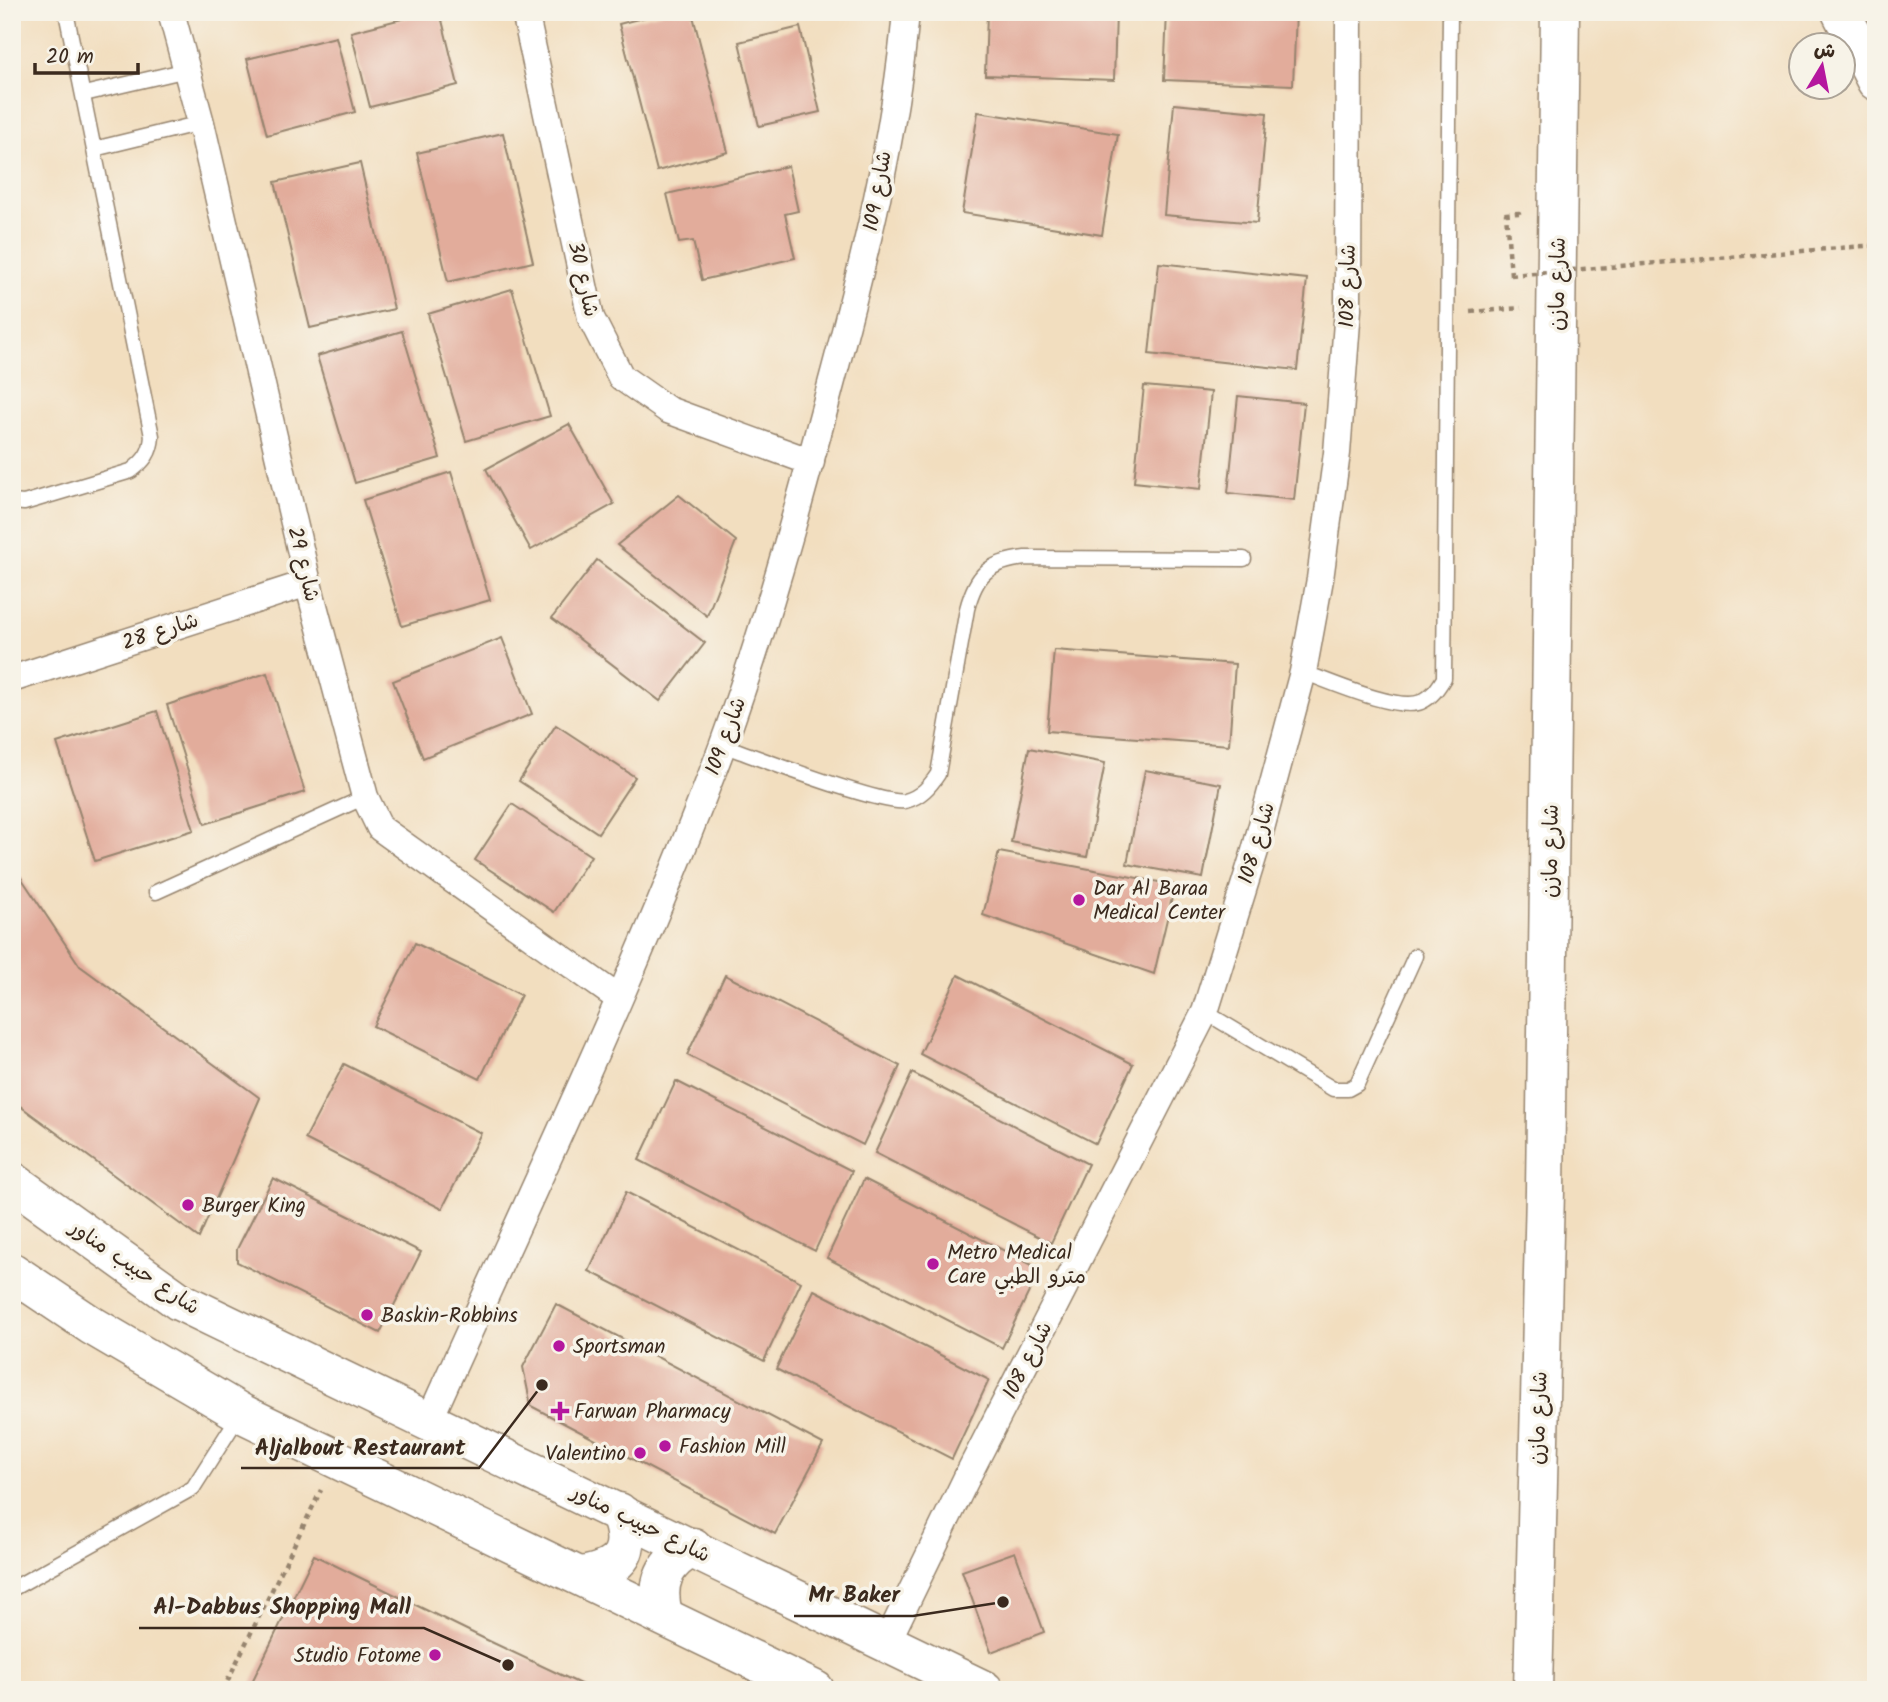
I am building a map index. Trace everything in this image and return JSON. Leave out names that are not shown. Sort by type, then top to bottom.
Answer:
[{"type":"main road","name":"شارع مازن","points":[[1533,1690],[1545,1191],[1560,12]]},
{"type":"main road","points":[[1841,12],[1876,81]]},
{"type":"main road","name":"شارع حبيب مناور","points":[[12,1181],[178,1301],[984,1690]]},
{"type":"main road","points":[[12,1272],[91,1325],[241,1413],[663,1614],[815,1690]]},
{"type":"main road","points":[[582,1576],[605,1572],[622,1556],[627,1533],[620,1512]]},
{"type":"main road","points":[[663,1614],[658,1594],[662,1574],[674,1558],[692,1547]]},
{"type":"main road","points":[[1522,1690],[1529,1672],[1533,1604]]},
{"type":"street","name":"شارع 29","points":[[172,12],[201,124],[308,583],[365,797],[380,828],[618,998]]},
{"type":"street","name":"شارع 30","points":[[525,12],[591,318],[621,377],[668,410],[811,462]]},
{"type":"street","name":"شارع 109","points":[[428,1423],[618,998],[722,745],[789,547],[867,252],[906,12]]},
{"type":"street","name":"شارع 108","points":[[887,1642],[968,1475],[1205,1012],[1255,850],[1303,672],[1320,579],[1337,453],[1347,322],[1349,12]]},
{"type":"street","name":"شارع 28","points":[[12,679],[308,583]]},
{"type":"lane","points":[[12,502],[24,503],[131,471],[144,461],[151,448],[152,436],[66,12]]},
{"type":"lane","points":[[1303,672],[1396,703],[1419,703],[1434,693],[1444,678],[1450,12]]},
{"type":"lane","points":[[84,94],[187,70]]},
{"type":"lane","points":[[94,149],[201,124]]},
{"type":"lane","points":[[722,745],[878,798],[906,801],[931,786],[938,774],[972,588],[985,571],[1004,561],[1025,558],[1244,559]]},
{"type":"lane","points":[[156,891],[365,797]]},
{"type":"lane","points":[[1205,1012],[1333,1088],[1348,1090],[1357,1084],[1415,957]]},
{"type":"lane","points":[[12,1589],[193,1488],[241,1413]]},
{"type":"path","points":[[1520,226],[1519,213],[1506,214],[1511,275],[1876,245]]},
{"type":"path","points":[[1446,314],[1557,305]]},
{"type":"path","points":[[223,1690],[337,1458]]},
{"type":"building","points":[[429,12],[440,12],[458,85],[370,107],[351,32]]},
{"type":"building","points":[[665,12],[692,12],[728,152],[657,171],[619,24]]},
{"type":"building","points":[[987,12],[1116,12],[1114,80],[985,75]]},
{"type":"building","points":[[1167,12],[1296,12],[1293,85],[1164,80]]},
{"type":"building","points":[[800,27],[820,112],[759,126],[739,42]]},
{"type":"building","points":[[336,37],[355,112],[267,135],[247,59]]},
{"type":"building","points":[[1174,104],[1267,113],[1257,223],[1164,215]]},
{"type":"building","points":[[978,112],[1118,134],[1102,235],[962,213]]},
{"type":"building","points":[[503,133],[533,262],[448,282],[417,153]]},
{"type":"building","points":[[360,163],[394,309],[310,328],[275,182]]},
{"type":"building","points":[[788,166],[798,211],[785,214],[795,258],[702,280],[693,241],[679,243],[667,194]]},
{"type":"building","points":[[1159,263],[1307,279],[1297,370],[1149,354]]},
{"type":"building","points":[[512,289],[550,416],[466,441],[428,314]]},
{"type":"building","points":[[402,331],[440,458],[355,483],[317,356]]},
{"type":"building","points":[[1144,386],[1211,392],[1201,489],[1134,482]]},
{"type":"building","points":[[1238,396],[1304,403],[1294,500],[1228,493]]},
{"type":"building","points":[[569,424],[614,504],[531,550],[486,469]]},
{"type":"building","points":[[451,472],[490,600],[402,626],[363,500]]},
{"type":"building","points":[[679,495],[736,541],[707,616],[617,545]]},
{"type":"building","points":[[597,560],[705,643],[660,701],[552,618]]},
{"type":"building","points":[[502,638],[532,714],[423,758],[393,681]]},
{"type":"building","points":[[1054,650],[1235,664],[1229,745],[1047,731]]},
{"type":"building","points":[[267,673],[305,792],[205,824],[167,705]]},
{"type":"building","points":[[157,711],[194,830],[95,861],[57,743]]},
{"type":"building","points":[[556,725],[635,777],[598,833],[519,781]]},
{"type":"building","points":[[1029,748],[1105,763],[1087,857],[1011,842]]},
{"type":"building","points":[[1145,770],[1221,784],[1203,878],[1127,864]]},
{"type":"building","points":[[512,804],[591,856],[554,912],[475,860]]},
{"type":"building","name":"Dar Al Baraa Medical Center","points":[[999,852],[1175,885],[1154,974],[983,915]]},
{"type":"building","points":[[12,864],[80,966],[260,1098],[199,1238],[12,1100]]},
{"type":"building","points":[[415,943],[521,995],[480,1079],[373,1026]]},
{"type":"building","points":[[725,975],[900,1066],[863,1145],[687,1055]]},
{"type":"building","points":[[958,975],[1133,1064],[1096,1144],[920,1054]]},
{"type":"building","points":[[344,1064],[481,1133],[442,1209],[305,1139]]},
{"type":"building","points":[[912,1073],[1088,1164],[1051,1243],[875,1153]]},
{"type":"building","points":[[676,1081],[852,1171],[815,1251],[639,1160]]},
{"type":"building","points":[[273,1178],[421,1252],[380,1333],[237,1262],[237,1249]]},
{"type":"building","name":"Metro Medical Care مترو الطبي","points":[[864,1179],[1040,1269],[1002,1348],[827,1258]]},
{"type":"building","points":[[626,1192],[801,1282],[764,1361],[589,1271]]},
{"type":"building","points":[[814,1290],[989,1380],[952,1459],[776,1369]]},
{"type":"building","points":[[556,1304],[823,1444],[775,1534],[531,1406],[523,1367]]},
{"type":"building","points":[[1015,1552],[1044,1632],[991,1652],[962,1571]]},
{"type":"building","points":[[314,1555],[487,1640],[593,1690],[248,1690]]},
{"type":"place","name":"Dar Al Baraa Medical Center","points":[[1079,900]]},
{"type":"place","name":"Burger King","points":[[188,1205]]},
{"type":"place","name":"Metro Medical Care مترو الطبي","points":[[933,1264]]},
{"type":"place","name":"Baskin-Robbins","points":[[367,1315]]},
{"type":"place","name":"Sportsman","points":[[559,1346]]},
{"type":"place","name":"Aljalbout Restaurant","points":[[542,1385]]},
{"type":"place","name":"Farwan Pharmacy","points":[[560,1411]]},
{"type":"place","name":"Fashion Mill","points":[[665,1446]]},
{"type":"place","name":"Valentino","points":[[640,1453]]},
{"type":"place","name":"Mr Baker","points":[[1003,1602]]},
{"type":"place","name":"Studio Fotome","points":[[435,1655]]},
{"type":"place","name":"Al-Dabbus Shopping Mall","points":[[508,1665]]}]
